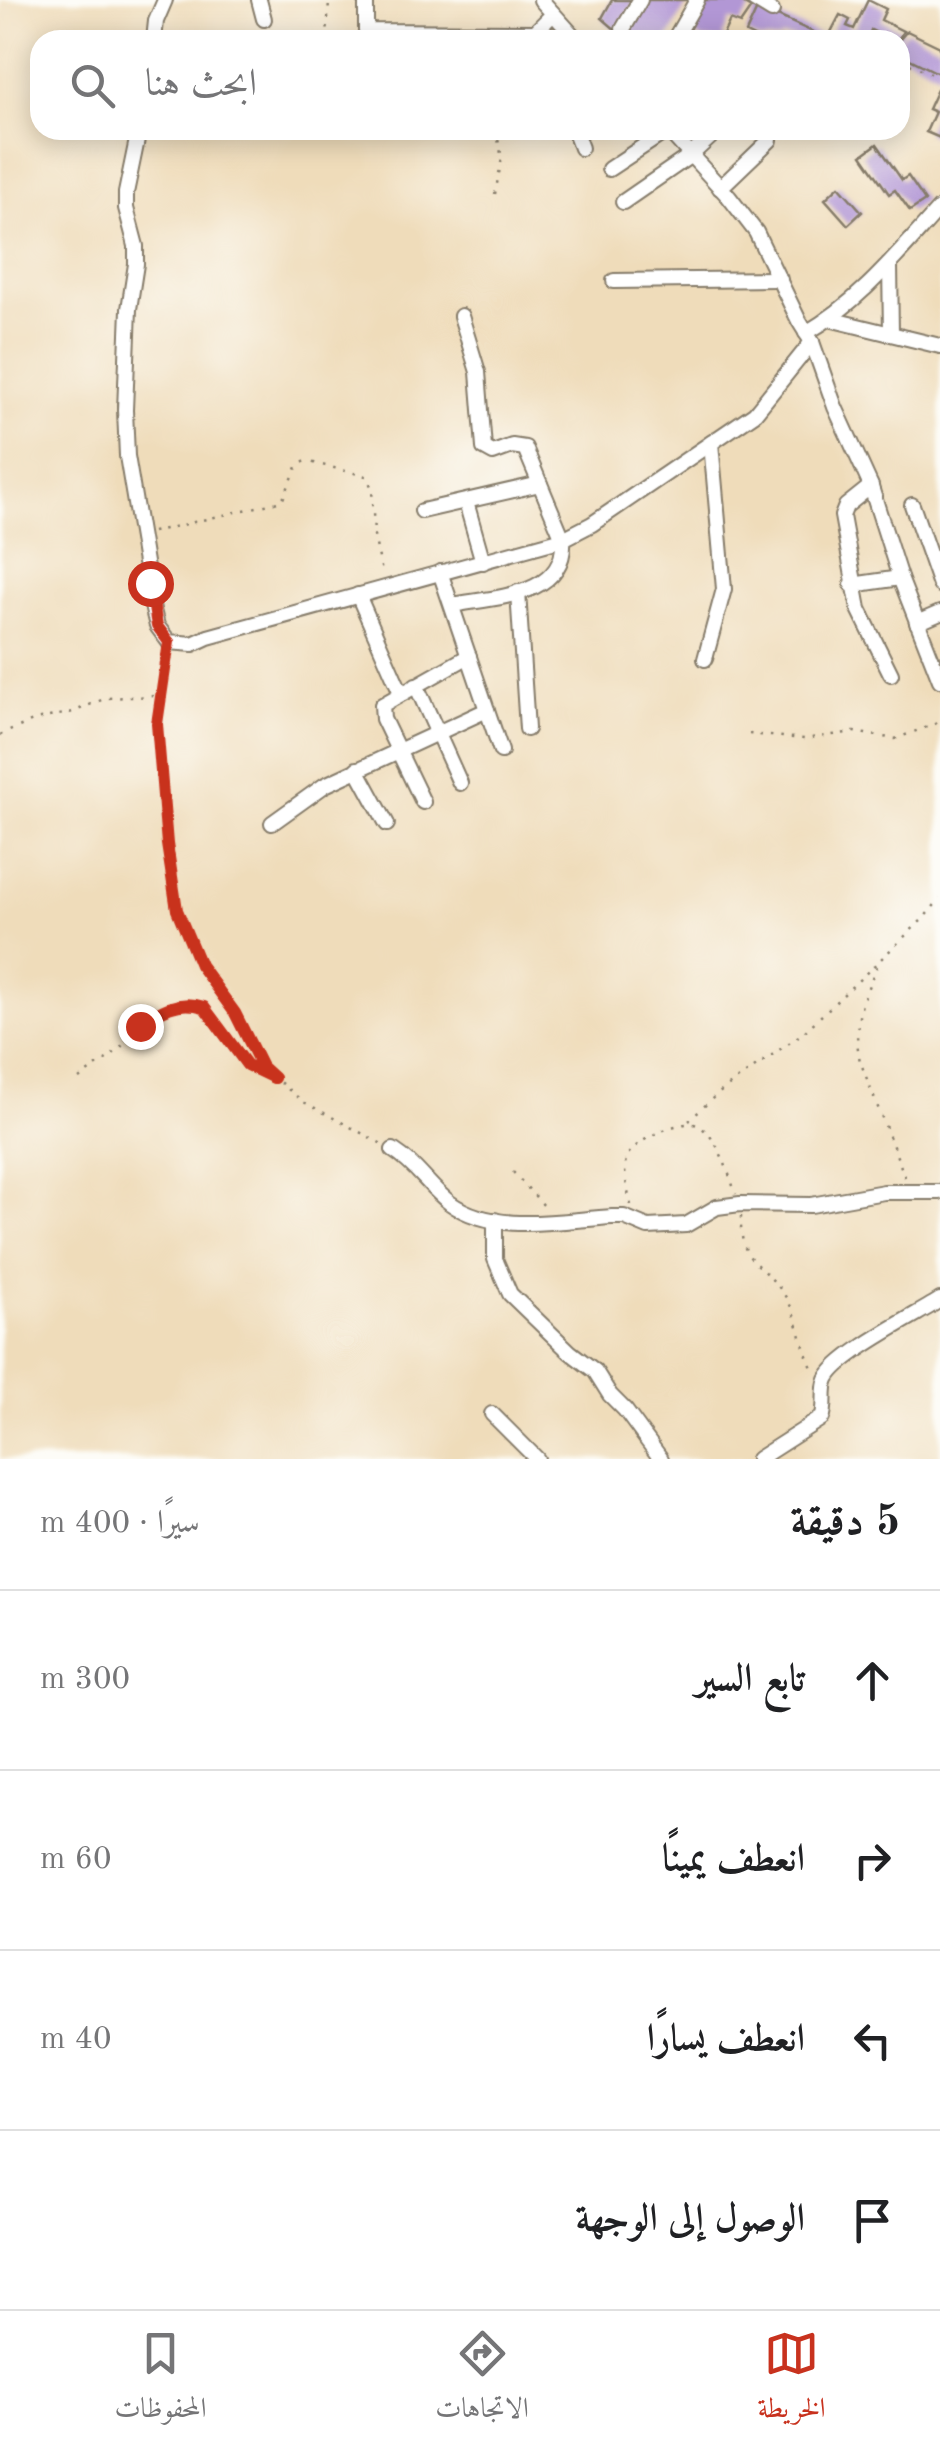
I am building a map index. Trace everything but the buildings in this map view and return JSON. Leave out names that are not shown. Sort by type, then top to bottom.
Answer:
[{"type":"street","points":[[155,30],[166,0]]},
{"type":"street","points":[[259,0],[264,19]]},
{"type":"street","points":[[366,0],[366,30]]},
{"type":"street","points":[[622,29],[640,0]]},
{"type":"street","points":[[680,30],[697,0]]},
{"type":"street","points":[[754,0],[772,11]]},
{"type":"street","points":[[539,30],[546,5]]},
{"type":"street","points":[[546,5],[568,30]]},
{"type":"street","points":[[138,140],[126,193],[136,246],[125,393],[127,456],[157,626],[169,642],[193,644],[208,636],[563,539],[592,524],[755,413],[809,337],[890,266],[940,208]]},
{"type":"street","points":[[578,140],[581,148]]},
{"type":"street","points":[[609,170],[653,140]]},
{"type":"street","points":[[677,140],[756,232],[809,337],[835,408],[871,486],[900,578],[940,680]]},
{"type":"street","points":[[623,202],[707,140]]},
{"type":"street","points":[[720,188],[770,140]]},
{"type":"street","points":[[890,266],[891,333]]},
{"type":"street","points":[[614,282],[780,278]]},
{"type":"street","points":[[452,605],[541,585],[561,560],[563,539],[522,446],[494,453],[484,448],[478,372],[461,316]]},
{"type":"street","points":[[829,319],[940,346]]},
{"type":"street","points":[[705,659],[724,589],[711,443]]},
{"type":"street","points":[[422,511],[540,484]]},
{"type":"street","points":[[871,486],[842,510],[852,585],[868,632],[892,674]]},
{"type":"street","points":[[466,502],[483,562]]},
{"type":"street","points":[[912,505],[940,584]]},
{"type":"street","points":[[440,572],[501,751]]},
{"type":"street","points":[[852,585],[900,578]]},
{"type":"street","points":[[518,592],[527,729]]},
{"type":"street","points":[[358,596],[401,693]]},
{"type":"street","points":[[917,623],[940,613]]},
{"type":"street","points":[[423,802],[383,720],[382,706],[469,656]]},
{"type":"street","points":[[416,684],[460,783]]},
{"type":"street","points":[[272,823],[314,792],[357,769],[487,710]]},
{"type":"street","points":[[357,769],[387,824]]},
{"type":"street","points":[[393,1150],[412,1162],[433,1188],[455,1206],[495,1220],[518,1223],[612,1217],[648,1227],[686,1225],[716,1207],[811,1204],[910,1190],[940,1192]]},
{"type":"street","points":[[495,1220],[494,1260],[510,1294],[570,1352],[595,1370],[660,1459]]},
{"type":"street","points":[[758,1459],[818,1423],[826,1407],[828,1377],[840,1364],[940,1300]]},
{"type":"street","points":[[492,1414],[537,1459]]},
{"type":"path","points":[[328,30],[329,0]]},
{"type":"path","points":[[910,64],[940,77]]},
{"type":"path","points":[[495,194],[502,158],[498,140]]},
{"type":"path","points":[[140,535],[282,501],[298,465],[306,461],[366,476],[372,488],[374,536],[385,588]]},
{"type":"path","points":[[169,642],[157,724],[167,844],[181,923],[200,965],[235,1013],[262,1067],[302,1102],[393,1150]]},
{"type":"path","points":[[0,736],[35,720],[73,712],[106,698],[159,696]]},
{"type":"path","points":[[749,734],[804,739],[854,732],[895,739],[940,722]]},
{"type":"path","points":[[636,1222],[628,1193],[627,1156],[640,1143],[688,1122],[716,1096],[803,1033],[940,899]]},
{"type":"path","points":[[878,963],[859,1006],[856,1042],[910,1190]]},
{"type":"path","points":[[79,1079],[156,1014],[168,1007],[193,1004],[204,1007],[213,1017],[247,1065],[274,1078]]},
{"type":"path","points":[[688,1122],[701,1126],[720,1154],[740,1204],[745,1250],[785,1296],[804,1352],[826,1389]]},
{"type":"path","points":[[514,1172],[544,1206],[564,1220]]},
{"type":"route","points":[[140,1026],[168,1007],[204,1007],[247,1065],[274,1078],[262,1067],[235,1013],[200,965],[177,910],[157,724],[169,642],[157,626],[150,583]]}]
